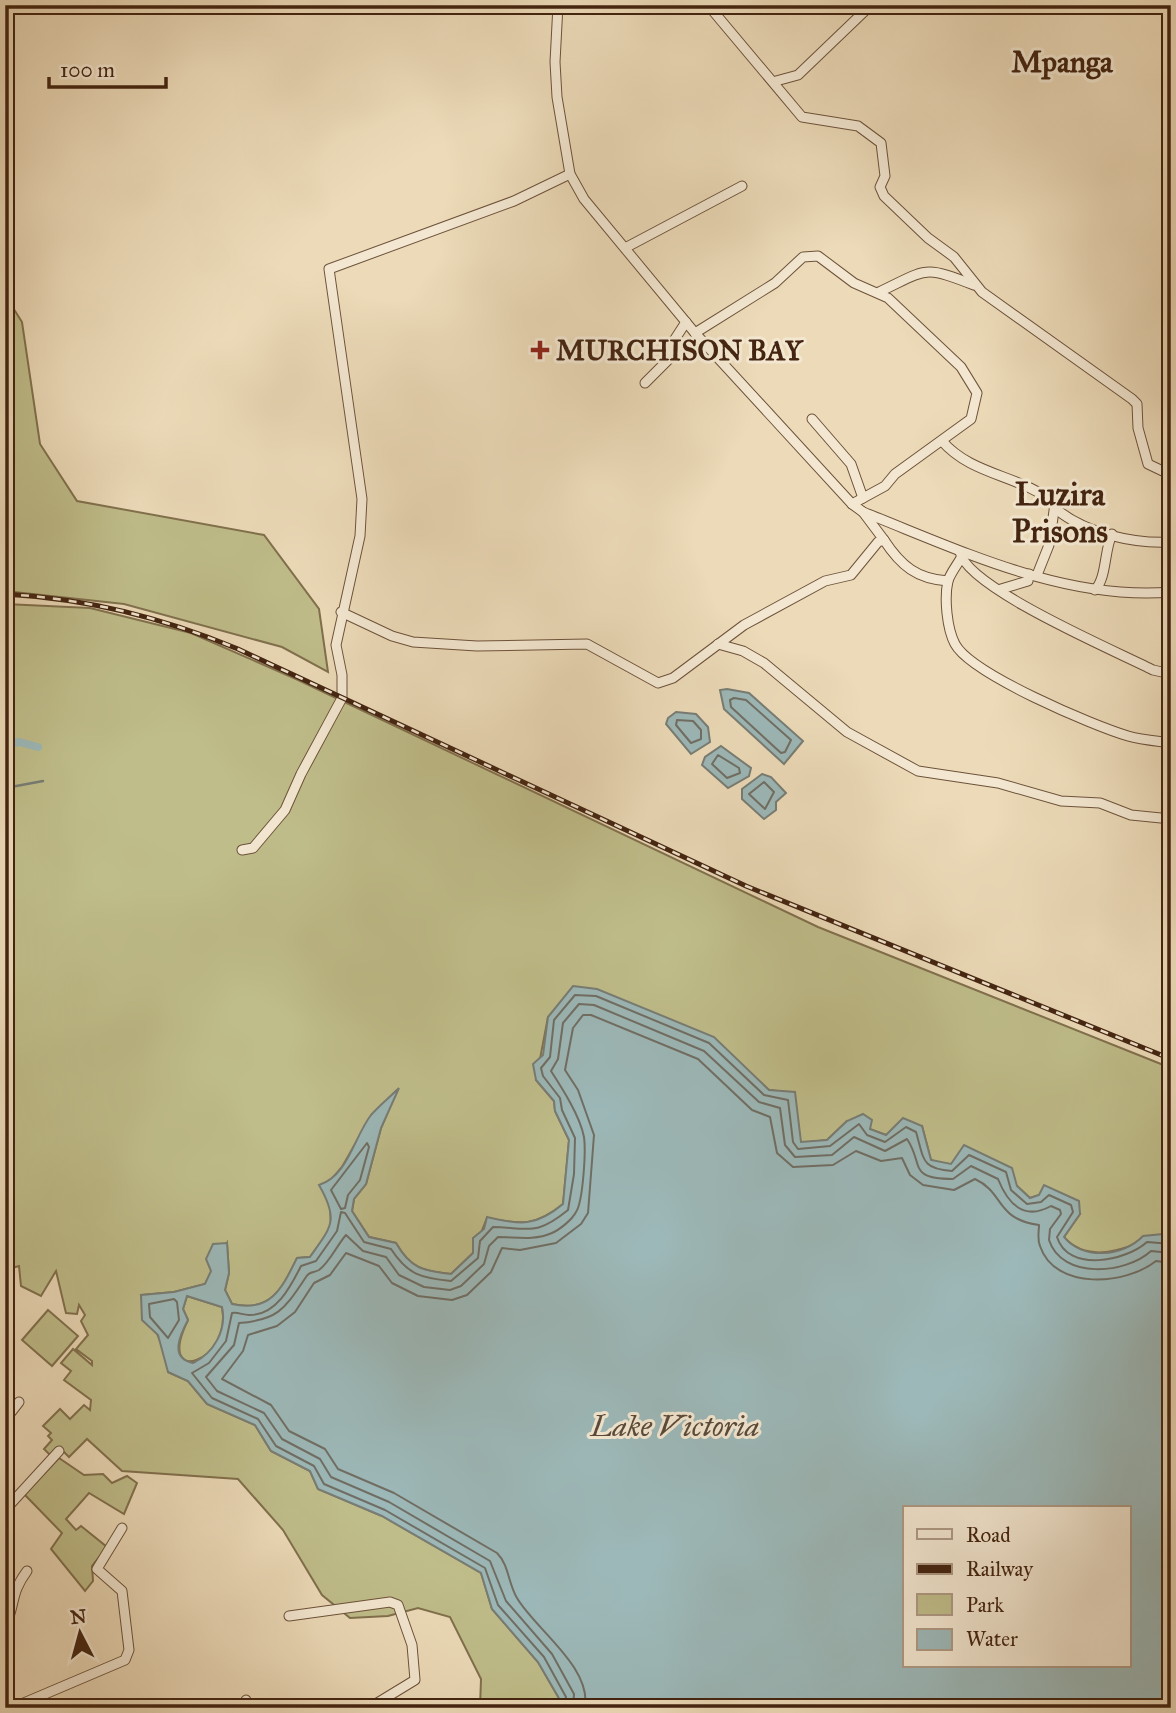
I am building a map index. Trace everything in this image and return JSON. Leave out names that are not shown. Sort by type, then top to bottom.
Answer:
[{"type":"street","points":[[558,5],[555,62],[569,174],[588,205],[695,333],[852,504],[863,512],[961,554],[1033,575],[1095,590],[1139,594],[1171,592]]},
{"type":"street","points":[[708,5],[776,82],[802,117],[858,126],[881,143],[885,176],[880,187],[884,196],[928,238],[954,257],[977,286],[1132,399],[1137,404],[1138,428],[1148,464],[1171,475]]},
{"type":"street","points":[[776,82],[798,75],[871,5]]},
{"type":"street","points":[[242,850],[253,848],[285,810],[300,774],[342,698],[342,675],[336,645],[341,612],[360,536],[362,499],[330,269],[454,225],[514,201],[569,174]]},
{"type":"street","points":[[625,248],[743,186]]},
{"type":"street","points":[[695,333],[775,283],[806,256],[820,256],[854,283],[879,292],[951,356],[975,387],[977,402],[971,419],[895,474],[885,486],[852,504]]},
{"type":"street","points":[[879,292],[916,274],[935,270],[977,286]]},
{"type":"street","points":[[645,383],[668,360],[673,342],[687,322]]},
{"type":"street","points":[[812,419],[851,464],[863,498]]},
{"type":"street","points":[[942,441],[959,457],[1049,499],[1056,509],[1072,519],[1112,534],[1144,542],[1171,542]]},
{"type":"street","points":[[1001,589],[1027,581],[1033,575],[1049,545],[1056,509]]},
{"type":"street","points":[[863,512],[907,569],[929,580],[948,581]]},
{"type":"street","points":[[1053,520],[1072,519]]},
{"type":"street","points":[[1095,590],[1100,584],[1106,549],[1112,534]]},
{"type":"street","points":[[341,612],[392,636],[413,642],[477,646],[587,645],[658,683],[673,678],[744,625],[825,581],[851,575],[878,542],[884,540]]},
{"type":"street","points":[[961,554],[948,581],[949,627],[955,644],[967,658],[995,676],[1090,721],[1130,737],[1171,743]]},
{"type":"street","points":[[961,554],[1001,589],[1046,619],[1153,670],[1171,674]]},
{"type":"street","points":[[718,644],[743,651],[764,663],[847,732],[918,771],[998,783],[1060,801],[1100,803],[1131,815],[1171,820]]},
{"type":"street","points":[[5,1420],[19,1402]]},
{"type":"street","points":[[5,1510],[59,1451]]},
{"type":"street","points":[[12,1708],[125,1660],[129,1650],[122,1591],[97,1569],[122,1528]]},
{"type":"street","points":[[5,1627],[13,1608],[13,1592],[27,1571]]},
{"type":"street","points":[[289,1616],[390,1602],[397,1605],[412,1644],[415,1679],[369,1708]]},
{"type":"green space","points":[[5,295],[22,322],[40,444],[77,501],[264,535],[319,609],[328,672],[282,647],[124,604],[5,591]]},
{"type":"green space","points":[[5,604],[90,608],[191,633],[296,679],[818,927],[1171,1068],[1171,1239],[1163,1234],[1112,1251],[1086,1251],[1074,1246],[1064,1237],[1080,1214],[1039,1195],[1030,1198],[1017,1186],[931,1160],[922,1126],[886,1135],[847,1121],[827,1140],[800,1143],[794,1093],[769,1090],[747,1071],[548,1017],[536,1080],[554,1101],[555,1111],[569,1140],[563,1204],[545,1216],[528,1222],[487,1218],[473,1253],[451,1274],[433,1272],[413,1263],[396,1243],[369,1237],[352,1211],[354,1199],[366,1184],[381,1128],[397,1090],[371,1116],[342,1167],[329,1182],[331,1228],[310,1257],[297,1258],[274,1296],[256,1305],[232,1304],[225,1290],[229,1273],[227,1243],[205,1284],[174,1292],[141,1295],[168,1360],[168,1372],[188,1381],[207,1404],[255,1425],[271,1451],[310,1471],[318,1489],[382,1516],[481,1573],[492,1609],[538,1662],[560,1700],[555,1708],[480,1708],[481,1679],[450,1617],[418,1608],[388,1616],[350,1618],[322,1595],[283,1530],[238,1479],[122,1471],[87,1439],[69,1457],[59,1447],[50,1455],[44,1449],[52,1440],[48,1436],[51,1433],[43,1426],[60,1409],[70,1419],[84,1405],[90,1410],[91,1400],[64,1380],[71,1371],[61,1363],[73,1349],[92,1365],[92,1361],[76,1349],[88,1335],[81,1321],[85,1315],[79,1305],[77,1314],[66,1313],[56,1271],[41,1296],[21,1286],[19,1266],[5,1270],[5,1257],[10,1255],[5,1249]]},
{"type":"green space","points":[[187,1296],[222,1307],[222,1326],[217,1342],[207,1353],[196,1360],[187,1361],[181,1355],[180,1342],[188,1320],[183,1309]]},
{"type":"green space","points":[[48,1310],[78,1336],[52,1366],[22,1340]]},
{"type":"green space","points":[[59,1458],[84,1475],[103,1474],[112,1483],[127,1476],[137,1483],[124,1514],[89,1493],[66,1519],[76,1530],[81,1526],[107,1547],[92,1566],[93,1581],[85,1591],[51,1549],[62,1533],[24,1494]]},
{"type":"water","points":[[720,690],[749,693],[803,741],[784,764],[724,709]]},
{"type":"water","points":[[676,712],[696,714],[708,727],[710,742],[691,754],[666,724],[668,718]]},
{"type":"water","points":[[721,746],[751,768],[749,776],[728,788],[702,765],[705,757]]},
{"type":"water","points":[[762,774],[771,777],[786,793],[776,802],[776,810],[764,819],[742,799],[742,789]]},
{"type":"water","name":"Lake Victoria","points":[[573,986],[597,989],[714,1037],[769,1090],[795,1092],[801,1142],[827,1140],[847,1121],[863,1114],[872,1120],[870,1129],[886,1135],[903,1118],[922,1126],[931,1160],[951,1164],[964,1145],[1012,1168],[1017,1186],[1030,1198],[1039,1195],[1044,1185],[1079,1201],[1080,1214],[1064,1237],[1081,1250],[1114,1252],[1135,1243],[1143,1236],[1163,1234],[1171,1239],[1171,1708],[555,1708],[560,1700],[538,1662],[492,1609],[481,1573],[382,1516],[318,1489],[310,1471],[271,1451],[255,1425],[207,1404],[188,1381],[168,1372],[158,1335],[142,1320],[141,1295],[174,1292],[205,1284],[211,1271],[206,1259],[213,1244],[227,1243],[229,1273],[225,1290],[232,1304],[256,1305],[274,1296],[297,1258],[310,1257],[328,1230],[331,1215],[319,1185],[329,1180],[344,1165],[371,1115],[399,1088],[381,1128],[366,1184],[354,1199],[352,1211],[369,1237],[396,1243],[418,1267],[451,1274],[473,1253],[473,1238],[484,1229],[487,1217],[509,1222],[527,1222],[544,1217],[563,1204],[569,1140],[555,1111],[554,1101],[536,1080],[533,1064],[543,1055],[548,1017]],"holes":[[[187,1296],[222,1307],[223,1324],[213,1347],[193,1363],[186,1360],[181,1356],[178,1345],[188,1320],[183,1309]]]},
{"type":"waterway","points":[[5,745],[19,742],[38,747]]},
{"type":"waterway","points":[[5,784],[11,787],[43,781]]},
{"type":"railway","points":[[5,594],[66,600],[124,611],[238,649],[746,886],[1171,1059]]},
{"type":"place","name":"MURCHISON BAY","points":[[540,350]]},
{"type":"district","name":"Mpanga","points":[[1062,62]]},
{"type":"district","name":"Luzira Prisons","points":[[1060,512]]}]
